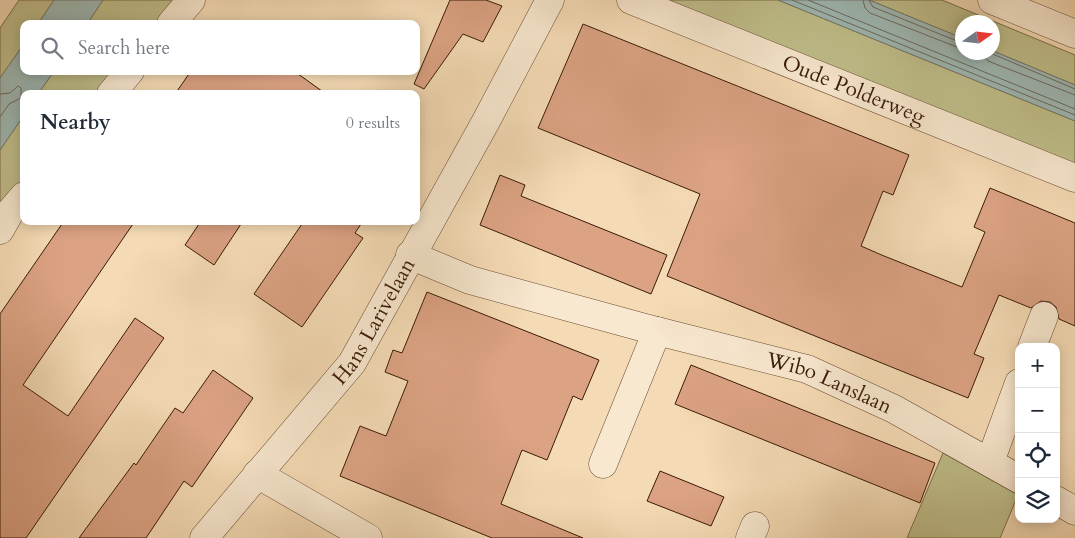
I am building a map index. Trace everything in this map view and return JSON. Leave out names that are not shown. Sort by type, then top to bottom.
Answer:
[{"type":"street","points":[[174,20],[191,0]]},
{"type":"street","name":"Hans Larivelaan","points":[[204,538],[352,363],[410,255],[485,123],[550,0]]},
{"type":"street","name":"Oude Polderweg","points":[[631,0],[1075,178]]},
{"type":"street","points":[[992,0],[1075,34]]},
{"type":"street","points":[[114,90],[127,75]]},
{"type":"street","points":[[0,230],[10,212],[20,201]]},
{"type":"street","name":"Wibo Lanslaan","points":[[410,255],[470,280],[807,369],[894,408],[1017,478]]},
{"type":"street","points":[[1034,343],[1044,316]]},
{"type":"street","points":[[603,464],[657,330]]},
{"type":"street","points":[[990,462],[1017,388]]},
{"type":"street","points":[[257,474],[368,538]]},
{"type":"street","points":[[1060,502],[1075,511]]},
{"type":"shaded area","points":[[19,0],[54,0],[41,20],[20,20],[20,50],[0,78],[0,28]]},
{"type":"shaded area","points":[[103,0],[175,0],[158,20],[90,20]]},
{"type":"shaded area","points":[[667,0],[778,0],[1075,121],[1075,165]]},
{"type":"shaded area","points":[[869,0],[942,0],[978,15],[955,15],[955,35]]},
{"type":"shaded area","points":[[1000,24],[1075,55],[1075,85],[1000,54]]},
{"type":"shaded area","points":[[51,75],[112,75],[99,90],[41,90]]},
{"type":"shaded area","points":[[20,121],[20,185],[0,208],[0,150]]},
{"type":"shaded area","points":[[943,453],[1015,493],[1015,502],[1000,538],[907,538]]},
{"type":"water","points":[[54,0],[103,0],[90,20],[41,20]]},
{"type":"water","points":[[778,0],[869,0],[955,35],[955,60],[1000,60],[1000,54],[1075,85],[1075,121]]},
{"type":"water","points":[[20,50],[20,75],[51,75],[41,90],[20,90],[20,121],[0,150],[0,78]]},
{"type":"building","points":[[450,0],[486,0],[502,6],[483,42],[463,34],[424,89],[414,84],[418,75],[420,75],[420,70]]},
{"type":"building","points":[[583,24],[909,155],[893,195],[883,191],[861,246],[884,256],[962,287],[985,232],[974,227],[990,188],[1075,223],[1075,326],[1059,319],[1056,307],[1050,302],[1041,301],[1031,308],[999,295],[974,354],[984,358],[968,398],[667,276],[700,194],[538,128]]},
{"type":"building","points":[[188,75],[300,75],[320,90],[178,90]]},
{"type":"building","points":[[500,175],[525,185],[521,196],[667,255],[651,294],[480,225]]},
{"type":"building","points":[[61,225],[132,225],[23,385],[68,416],[135,318],[164,338],[26,538],[0,538],[0,314]]},
{"type":"building","points":[[198,225],[240,225],[214,265],[185,245]]},
{"type":"building","points":[[301,225],[360,225],[355,233],[363,238],[302,327],[254,294]]},
{"type":"building","points":[[427,292],[599,360],[582,400],[573,396],[547,460],[522,450],[501,504],[583,538],[492,538],[340,476],[360,426],[386,436],[408,381],[385,372],[393,350],[402,353]]},
{"type":"building","points":[[691,365],[935,463],[920,503],[675,404]]},
{"type":"building","points":[[213,370],[253,398],[192,487],[184,481],[146,538],[79,538],[134,463],[136,465],[175,408],[183,413]]},
{"type":"building","points":[[660,471],[724,497],[711,526],[647,501]]}]
